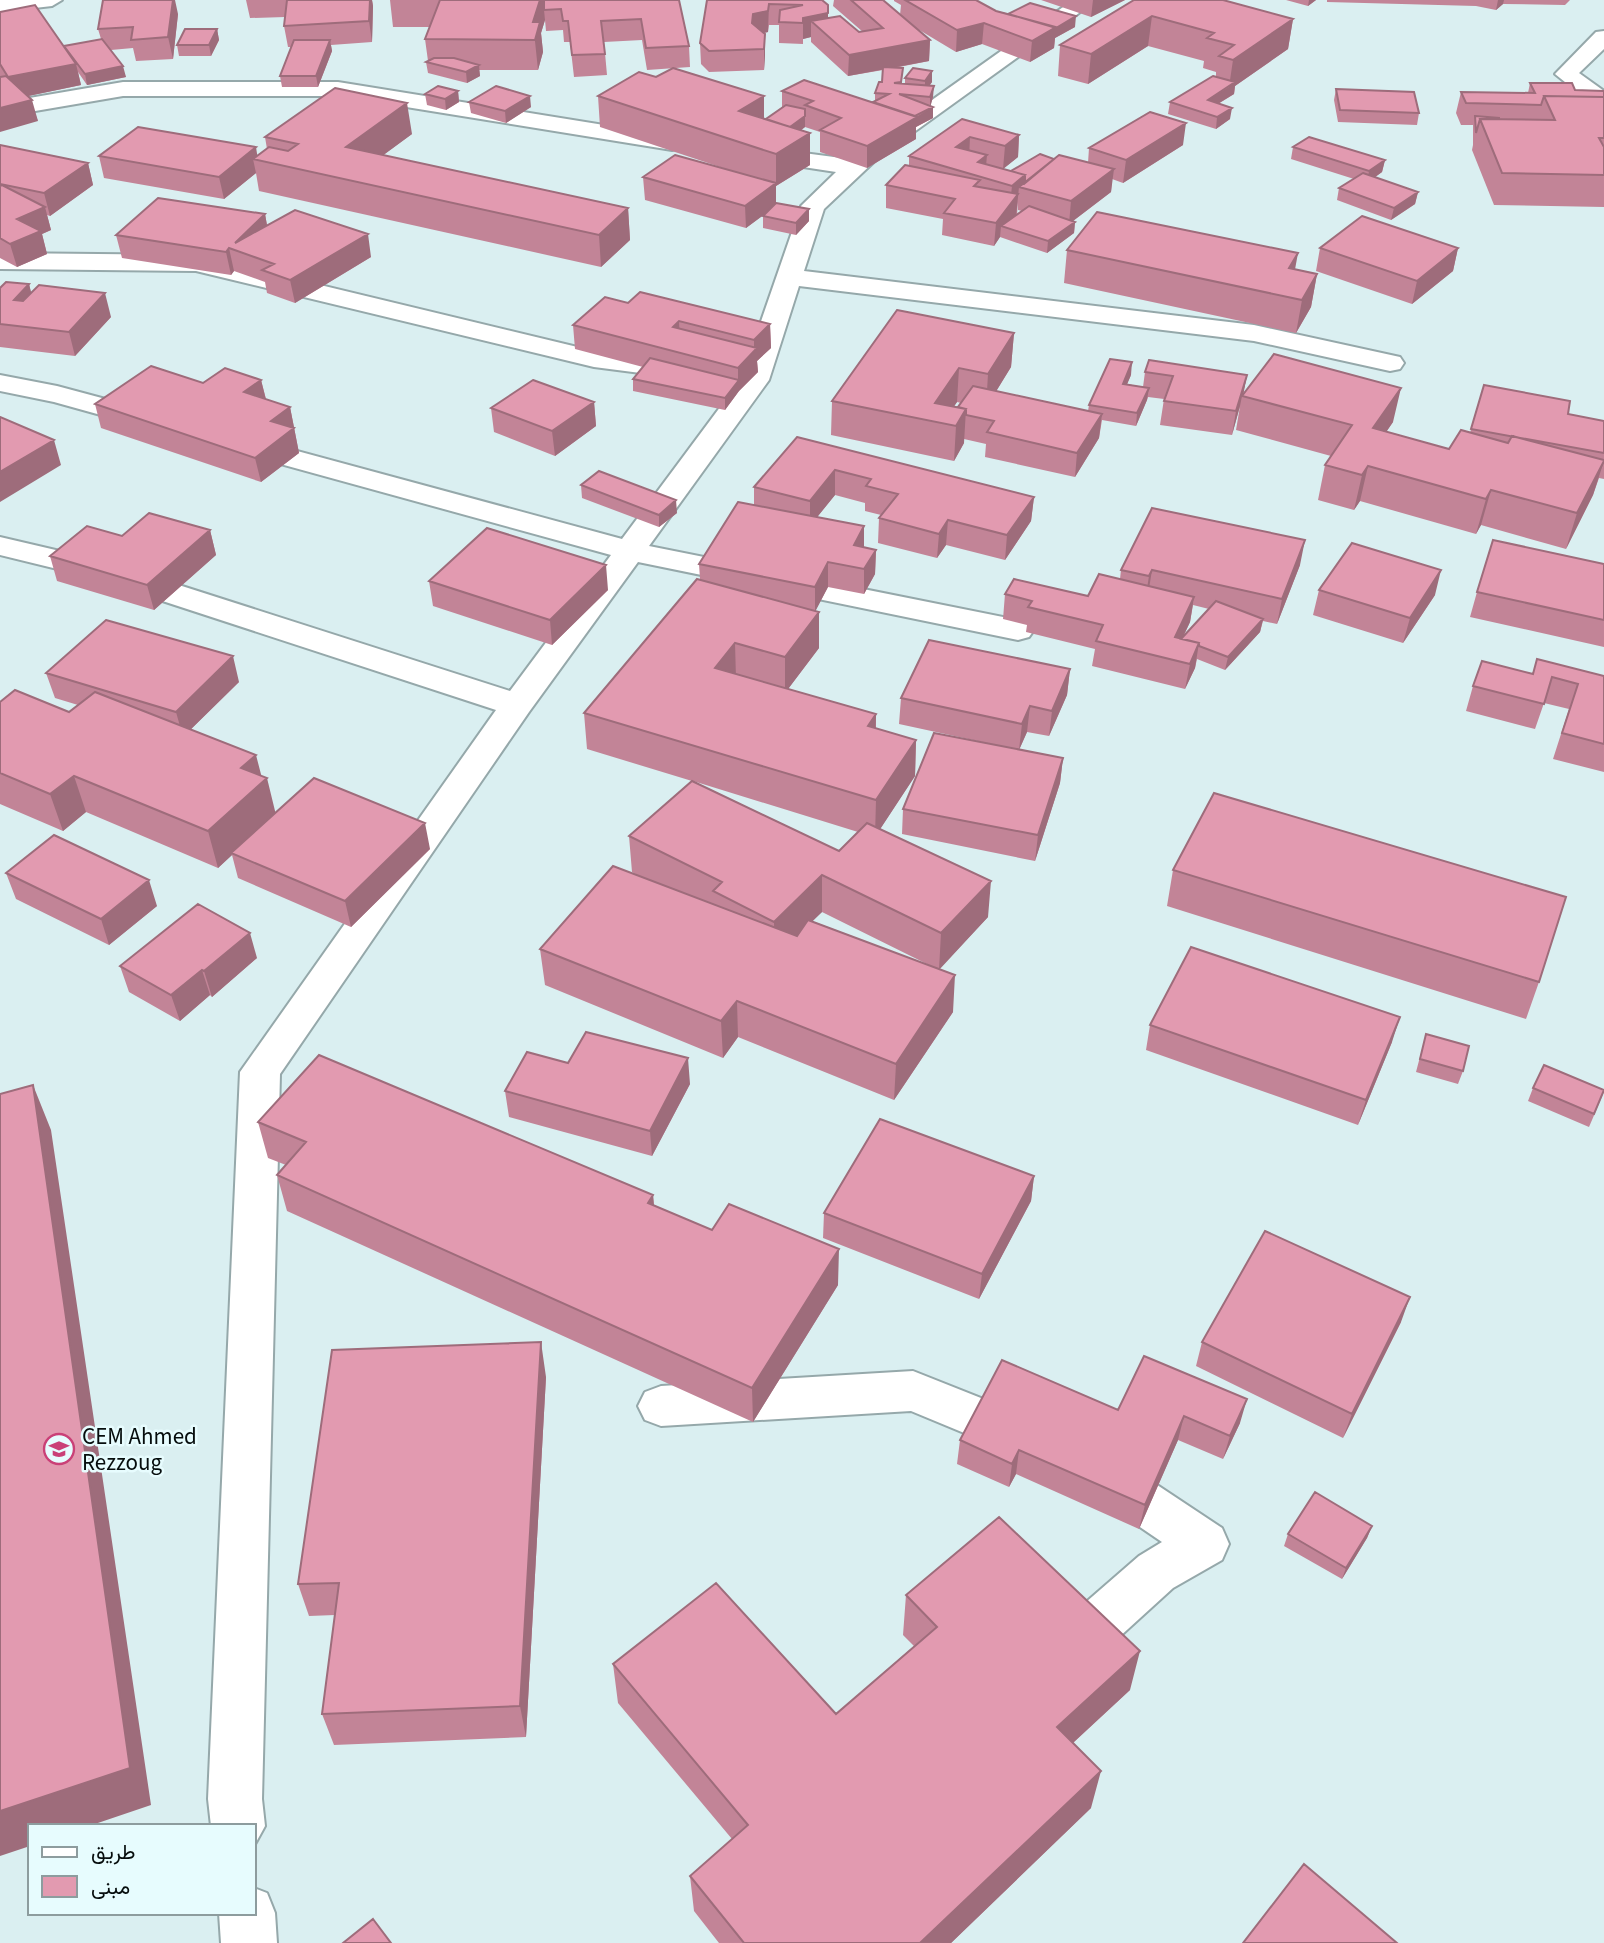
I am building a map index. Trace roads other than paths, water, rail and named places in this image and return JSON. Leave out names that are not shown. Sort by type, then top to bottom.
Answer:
[{"type":"street","points":[[0,6],[52,0]]},
{"type":"street","points":[[238,1824],[235,1799],[260,1072],[517,705],[630,551],[789,277],[813,206],[854,167],[1073,2]]},
{"type":"street","points":[[1604,37],[1566,74],[1604,102]]},
{"type":"street","points":[[0,110],[123,89],[338,89],[699,146]]},
{"type":"street","points":[[738,152],[854,167]]},
{"type":"street","points":[[0,261],[195,263],[594,359],[733,377]]},
{"type":"street","points":[[789,277],[1254,333],[1390,363]]},
{"type":"street","points":[[0,383],[57,394],[177,427]]},
{"type":"street","points":[[217,438],[630,551],[1018,630]]},
{"type":"street","points":[[0,546],[96,569],[517,705]]},
{"type":"street","points":[[661,1406],[912,1391],[1063,1453],[1205,1544],[1156,1572],[1034,1680]]},
{"type":"street","points":[[247,1915],[249,1943]]},
{"type":"place","name":"CEM Ahmed Rezzoug","points":[[59,1449]]}]
